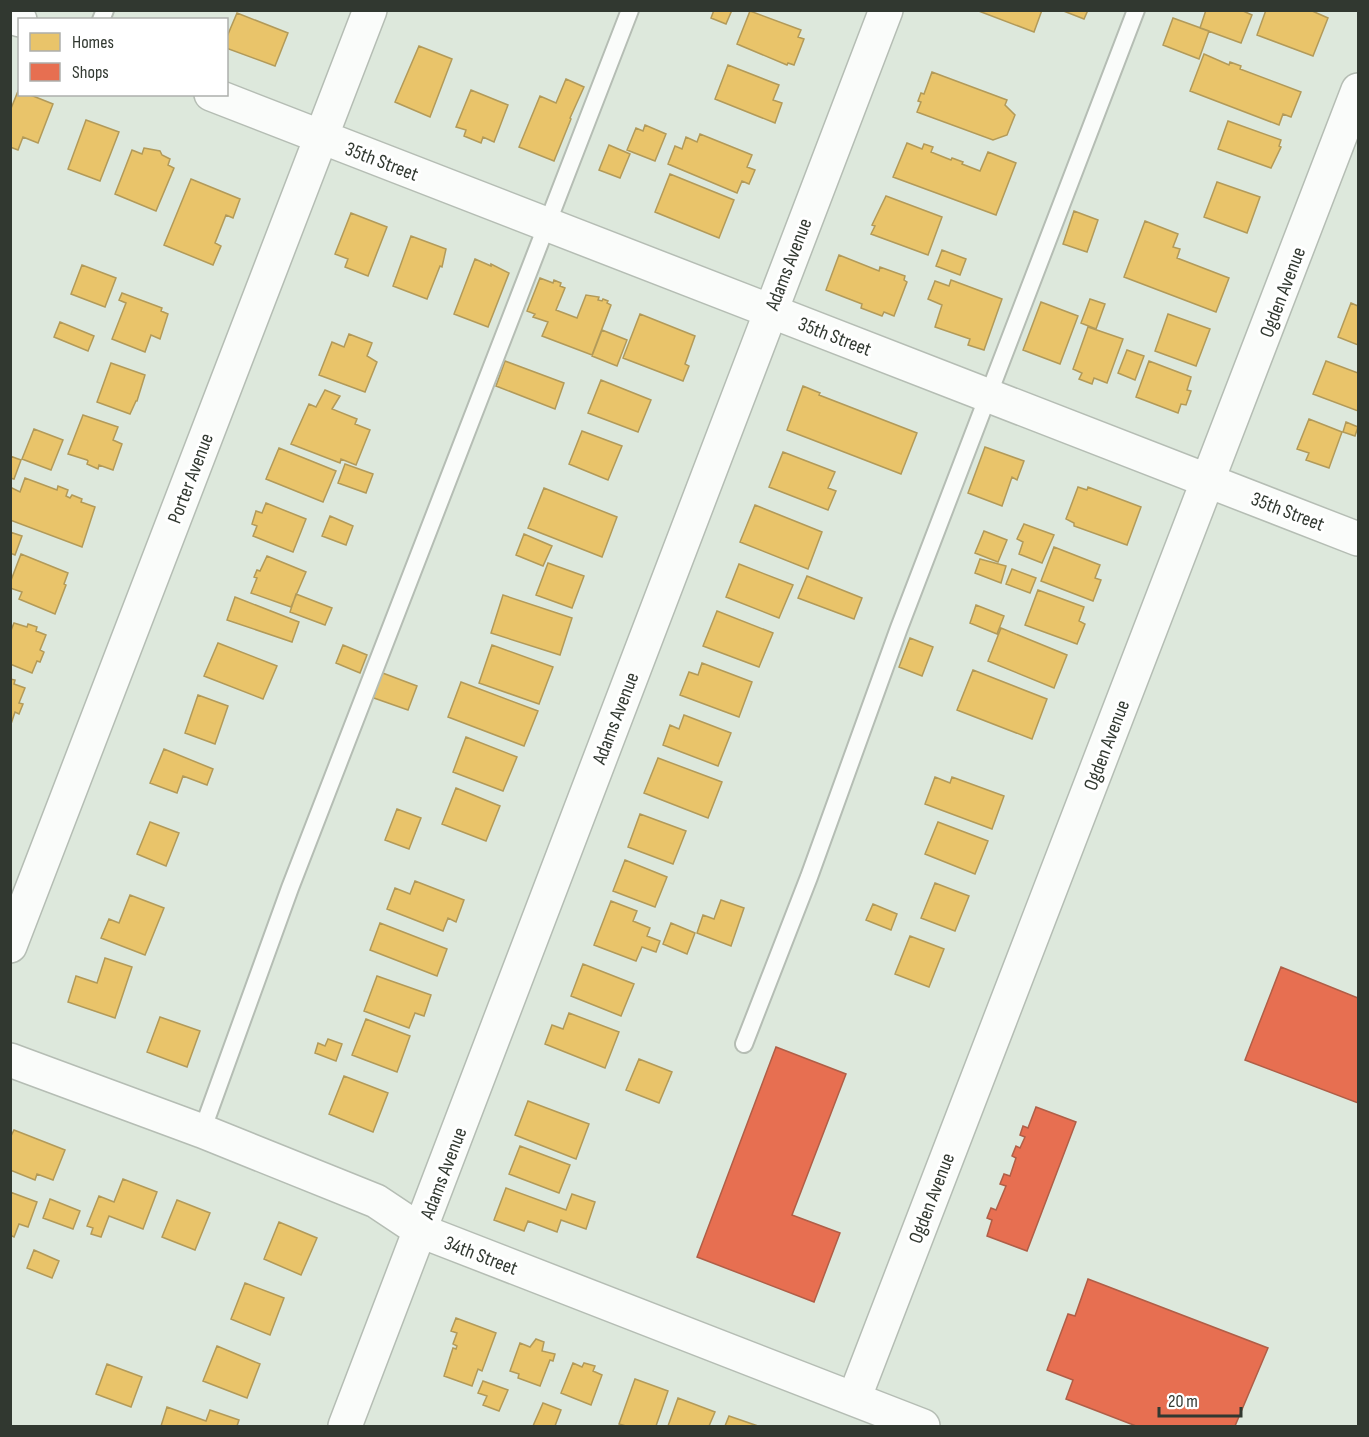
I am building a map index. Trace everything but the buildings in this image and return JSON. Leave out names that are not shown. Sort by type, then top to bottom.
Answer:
[{"type":"street","name":"Porter Avenue","points":[[10,946],[370,10]]},
{"type":"street","name":"Adams Avenue","points":[[345,1426],[886,10]]},
{"type":"street","name":"Ogden Avenue","points":[[854,1399],[1359,90]]},
{"type":"street","name":"35th Street","points":[[216,96],[1359,539]]},
{"type":"street","name":"34th Street","points":[[10,1060],[202,1131],[376,1201],[421,1232],[923,1426]]},
{"type":"lane","points":[[202,1131],[290,888],[630,10]]},
{"type":"lane","points":[[744,1044],[988,395],[1136,10]]}]
